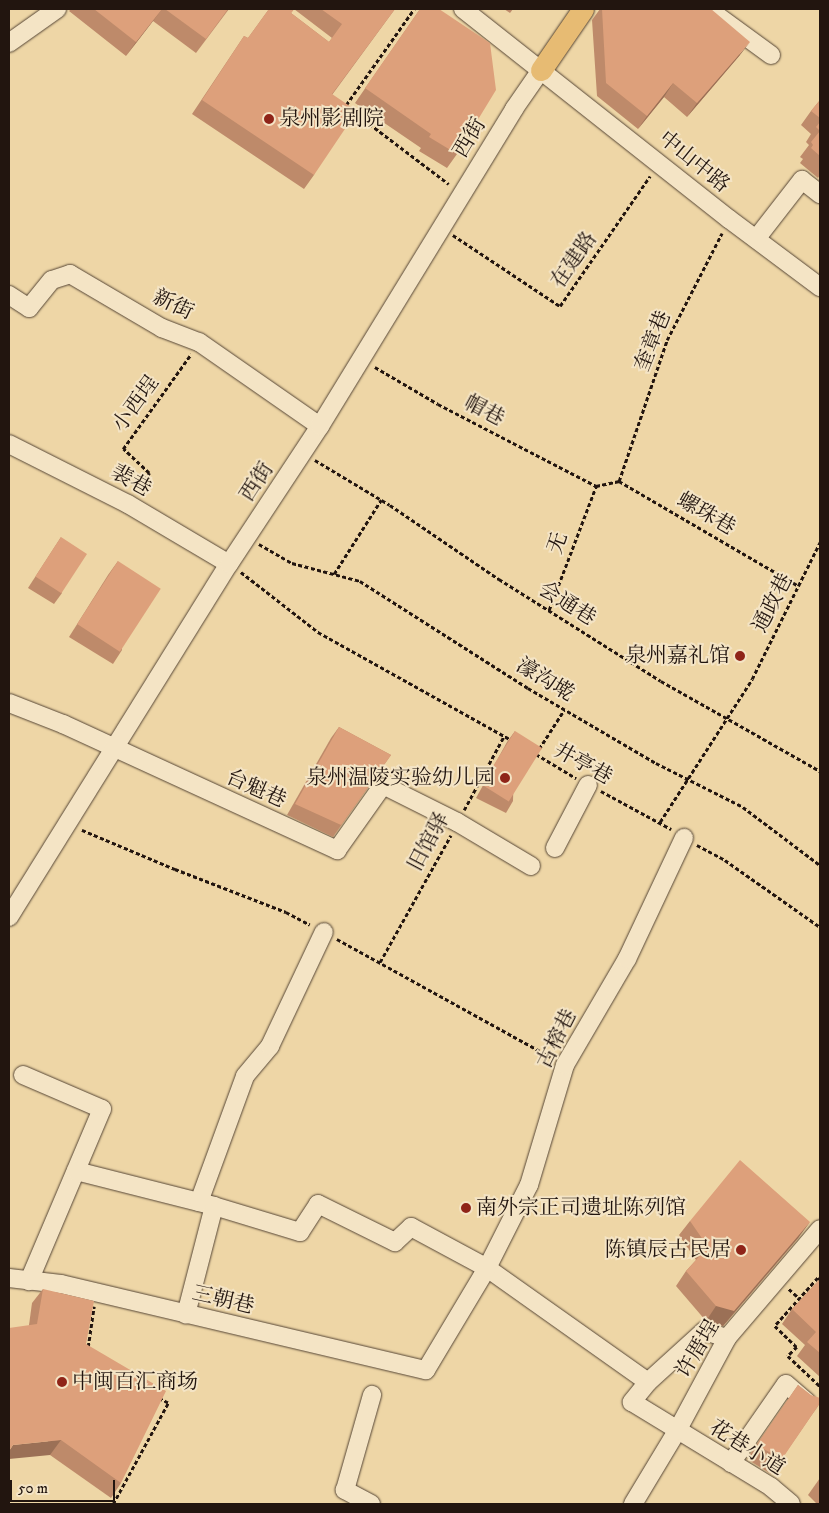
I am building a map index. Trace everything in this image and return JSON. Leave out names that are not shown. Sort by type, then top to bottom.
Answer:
[{"type":"main road","points":[[541,70],[583,9]]},
{"type":"street","points":[[9,43],[57,9]]},
{"type":"street","name":"中山中路","points":[[463,9],[729,219],[820,287]]},
{"type":"street","points":[[708,9],[771,55]]},
{"type":"street","name":"西街","points":[[9,917],[229,564],[320,426],[462,194],[541,70]]},
{"type":"street","points":[[756,239],[802,180],[820,194]]},
{"type":"street","name":"新街","points":[[9,295],[29,308],[52,280],[70,274],[162,328],[199,342],[320,426]]},
{"type":"street","name":"裴巷","points":[[9,444],[128,504],[229,564]]},
{"type":"street","name":"台魁巷","points":[[9,702],[63,724],[337,850],[383,785],[458,822]]},
{"type":"street","points":[[555,848],[588,784]]},
{"type":"street","points":[[458,822],[531,866]]},
{"type":"street","name":"古榕巷","points":[[426,1370],[487,1268],[529,1185],[565,1065],[627,960],[684,838]]},
{"type":"street","points":[[186,1314],[206,1204],[245,1076],[270,1046],[324,932]]},
{"type":"street","points":[[23,1074],[102,1109],[29,1281]]},
{"type":"street","points":[[76,1171],[206,1204],[300,1232],[318,1204],[394,1242],[410,1227],[487,1268],[648,1382]]},
{"type":"street","name":"许厝埕","points":[[634,1504],[678,1431],[727,1338],[820,1229]]},
{"type":"street","name":"三朝巷","points":[[9,1278],[61,1284],[426,1370]]},
{"type":"street","points":[[678,1431],[632,1402],[648,1382],[704,1332],[727,1338]]},
{"type":"street","points":[[731,1463],[786,1384],[807,1402]]},
{"type":"street","points":[[371,1504],[345,1490],[372,1395]]},
{"type":"street","name":"花巷小道","points":[[678,1431],[770,1487],[791,1504]]},
{"type":"path","points":[[414,9],[345,105],[462,194]]},
{"type":"path","name":"在建路","points":[[442,228],[560,306],[659,163]]},
{"type":"path","name":"奎章巷","points":[[618,481],[667,340],[729,219]]},
{"type":"path","name":"小西埕","points":[[128,504],[149,473],[123,449],[199,342]]},
{"type":"path","name":"帽巷","points":[[361,358],[438,404],[596,486]]},
{"type":"path","name":"会通巷","points":[[303,452],[381,500],[662,682],[820,771]]},
{"type":"path","points":[[596,486],[618,481]]},
{"type":"path","name":"螺珠巷","points":[[618,481],[799,586]]},
{"type":"path","name":"无","points":[[549,610],[596,486]]},
{"type":"path","points":[[334,574],[381,500]]},
{"type":"path","name":"濠沟墘","points":[[247,538],[292,563],[360,581],[564,710],[656,763],[743,807],[820,866]]},
{"type":"path","name":"通政巷","points":[[660,823],[752,679],[820,542]]},
{"type":"path","points":[[229,564],[318,632],[512,740]]},
{"type":"path","points":[[536,754],[564,710]]},
{"type":"path","name":"旧馆驿","points":[[380,962],[504,736]]},
{"type":"path","name":"井亭巷","points":[[528,750],[725,860],[820,927]]},
{"type":"path","points":[[820,1280],[818,1278],[775,1326],[797,1347],[788,1356],[820,1386]]},
{"type":"path","points":[[87,1354],[96,1292]]},
{"type":"path","points":[[113,1504],[168,1403],[160,1398]]},
{"type":"building","points":[[94,9],[162,9],[136,42]]},
{"type":"building","points":[[165,9],[228,9],[206,39]]},
{"type":"building","points":[[269,9],[294,9],[291,13],[329,42],[342,24],[321,9],[395,9],[332,94],[357,111],[314,175],[202,100],[244,36],[248,38]]},
{"type":"building","points":[[420,9],[439,9],[490,43],[496,90],[457,154],[429,137],[431,134],[365,88]]},
{"type":"building","points":[[602,9],[711,9],[750,42],[697,103],[673,83],[647,116],[606,83]]},
{"type":"building","points":[[820,100],[820,118],[811,111]]},
{"type":"building","points":[[820,122],[820,131],[816,127]]},
{"type":"building","points":[[820,131],[820,156],[811,148],[813,145],[811,142]]},
{"type":"building","points":[[61,537],[87,554],[61,593],[35,576]]},
{"type":"building","points":[[118,561],[161,589],[120,652],[77,624]]},
{"type":"building","points":[[339,727],[391,755],[341,825],[295,804]]},
{"type":"building","name":"泉州温陵实验幼儿园","points":[[515,731],[542,748],[509,801],[482,784]]},
{"type":"building","name":"陈镇辰古民居","points":[[740,1160],[810,1222],[734,1311],[716,1306],[686,1271],[708,1247],[690,1221]]},
{"type":"building","points":[[820,1279],[820,1353],[807,1342],[816,1332],[792,1309]]},
{"type":"building","name":"中闽百汇商场","points":[[43,1289],[94,1301],[86,1344],[166,1391],[121,1483],[61,1440],[13,1445],[9,1451],[9,1328],[37,1324]]},
{"type":"building","points":[[798,1385],[811,1395],[820,1398],[820,1403],[782,1459],[760,1447],[758,1443]]},
{"type":"place","name":"泉州影剧院","points":[[269,119]]},
{"type":"place","name":"泉州嘉礼馆","points":[[740,656]]},
{"type":"place","name":"泉州温陵实验幼儿园","points":[[505,778]]},
{"type":"place","name":"南外宗正司遗址陈列馆","points":[[466,1208]]},
{"type":"place","name":"陈镇辰古民居","points":[[741,1250]]},
{"type":"place","name":"中闽百汇商场","points":[[62,1382]]}]
